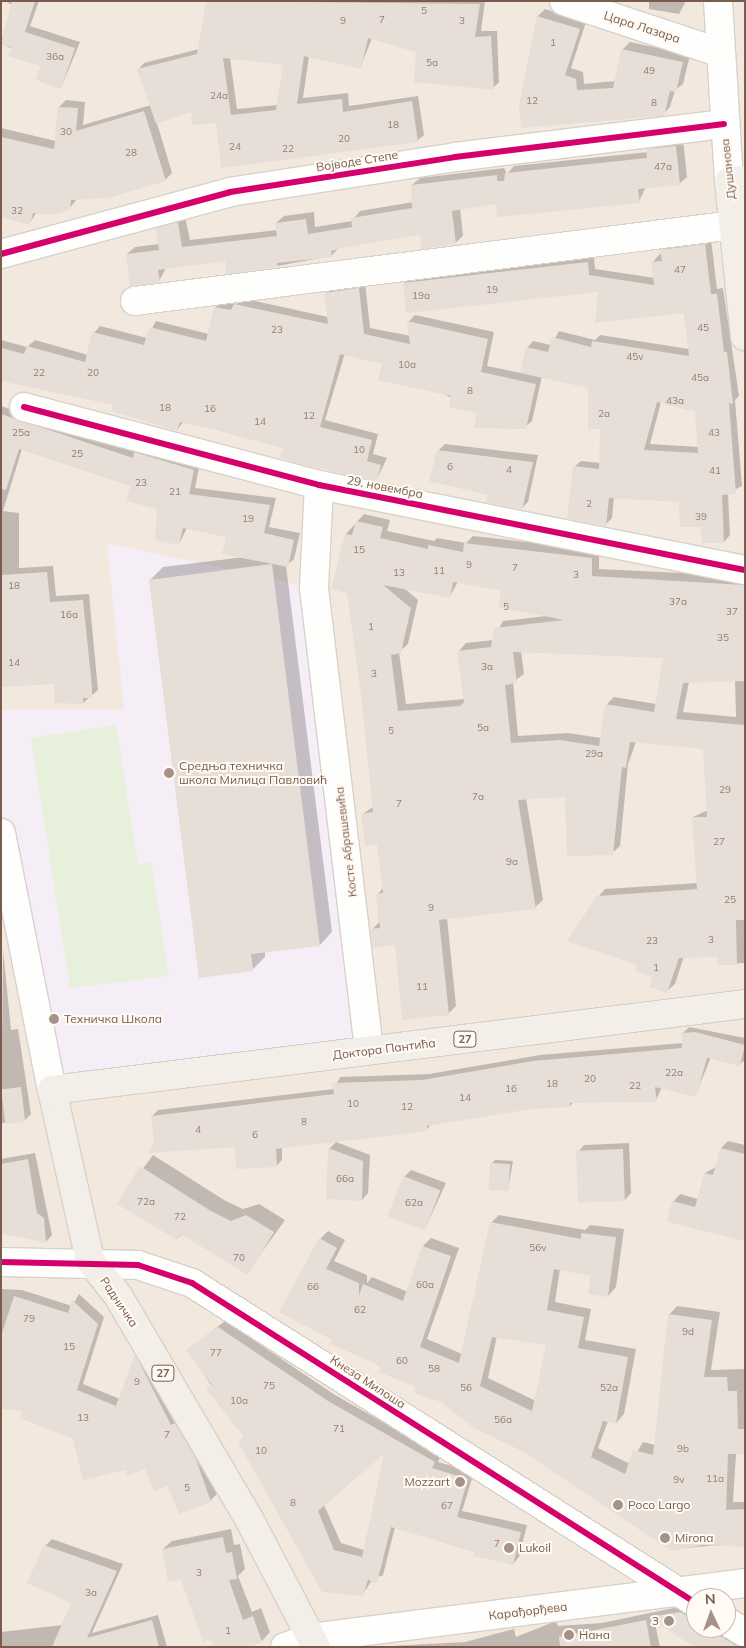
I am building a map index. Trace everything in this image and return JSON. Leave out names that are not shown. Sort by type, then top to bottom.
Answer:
[{"type":"main road","name":"Душанова","points":[[737,181],[745,336]]},
{"type":"main road","name":"Доктора Пантића","points":[[52,1090],[745,1004]]},
{"type":"main road","name":"Радничка","points":[[52,1090],[90,1260],[119,1298],[245,1512],[314,1642]]},
{"type":"street","name":"Цара Лазара","points":[[564,1],[721,53]]},
{"type":"street","name":"Душанова","points":[[718,1],[724,124],[737,181]]},
{"type":"street","name":"Војводе Степе","points":[[1,254],[230,192],[465,156],[724,124]]},
{"type":"street","points":[[135,301],[739,225]]},
{"type":"street","name":"29. новембра","points":[[24,407],[318,485],[745,570]]},
{"type":"street","name":"Косте Абрашевића","points":[[318,485],[314,588],[369,1050]]},
{"type":"street","name":"Радничка","points":[[1,833],[52,1090]]},
{"type":"street","name":"Кнеза Милоша","points":[[1,1262],[90,1260],[146,1266],[192,1283],[685,1598]]},
{"type":"street","name":"Карађорђева","points":[[285,1647],[685,1598],[745,1583]]},
{"type":"shaded area","points":[[1,1],[745,1],[745,1647],[1,1647]]},
{"type":"shaded area","name":"Средња техничка школа Милица Павловић","points":[[107,543],[314,588],[369,1050],[52,1090],[1,835],[1,710],[124,710]]},
{"type":"green space","points":[[116,725],[138,864],[151,862],[169,976],[70,988],[31,738]]},
{"type":"building","points":[[12,1],[35,1],[25,32],[75,48],[61,89],[36,80],[40,66],[8,56],[11,47],[1,44]]},
{"type":"building","points":[[206,1],[480,4],[475,37],[491,36],[494,90],[414,82],[416,52],[368,38],[361,69],[304,56],[297,104],[342,99],[343,112],[412,101],[418,142],[221,168],[216,123],[192,125],[191,112],[156,124],[137,69],[197,54]],"holes":[[[223,58],[283,65],[276,110],[231,115]]]},
{"type":"building","points":[[537,16],[580,29],[565,75],[576,79],[577,90],[613,88],[621,49],[683,62],[676,92],[670,91],[664,116],[521,128],[519,105]]},
{"type":"building","points":[[58,107],[78,108],[76,131],[144,111],[166,181],[108,198],[71,200],[70,210],[52,215],[33,213],[30,225],[1,217],[1,137],[54,149]]},
{"type":"building","points":[[676,146],[680,185],[638,189],[640,203],[497,217],[496,204],[452,211],[456,244],[421,249],[420,235],[350,246],[331,251],[332,257],[277,263],[277,267],[226,274],[225,261],[158,270],[160,282],[130,287],[126,254],[159,250],[156,228],[178,222],[182,247],[277,236],[275,223],[306,219],[308,234],[352,227],[351,218],[412,208],[411,185],[497,175],[497,181],[504,181],[505,173],[647,158],[646,149]]},
{"type":"building","points":[[705,244],[711,294],[717,294],[724,352],[727,352],[733,404],[729,403],[736,494],[722,495],[724,543],[702,543],[701,527],[680,527],[679,502],[609,498],[606,526],[567,519],[573,466],[599,469],[600,429],[588,429],[588,388],[520,373],[526,347],[548,352],[552,337],[591,347],[592,341],[689,356],[684,313],[595,323],[598,292],[406,313],[403,283],[588,262],[589,275],[654,285],[651,262],[662,261],[660,250]],"holes":[[[657,402],[695,412],[698,453],[644,450]]]},
{"type":"building","points":[[359,288],[364,334],[410,344],[407,321],[488,339],[481,372],[536,384],[526,429],[474,428],[477,413],[449,407],[451,396],[378,380],[382,364],[340,354],[320,427],[372,440],[367,461],[381,465],[377,481],[296,463],[280,457],[283,448],[220,431],[180,422],[177,431],[111,411],[113,405],[1,381],[1,348],[24,354],[27,346],[85,362],[92,332],[144,345],[149,327],[206,341],[214,307],[231,310],[234,304],[328,324],[324,293]]},
{"type":"building","points":[[1,414],[133,458],[134,452],[194,470],[189,494],[270,505],[264,533],[294,540],[288,567],[222,554],[226,537],[183,528],[179,545],[155,540],[157,509],[126,501],[130,486],[19,449],[6,490],[1,489]]},
{"type":"building","points":[[437,450],[533,462],[522,510],[486,502],[488,495],[429,481]]},
{"type":"building","points":[[356,521],[383,527],[380,538],[428,549],[428,545],[463,552],[464,543],[592,558],[592,576],[745,585],[745,681],[683,683],[676,719],[745,725],[745,920],[736,920],[737,965],[717,965],[717,957],[679,958],[667,993],[649,987],[653,977],[635,971],[637,965],[567,941],[597,896],[697,889],[692,817],[707,817],[703,749],[630,742],[626,768],[622,767],[613,855],[567,856],[565,797],[518,800],[536,909],[439,920],[449,1015],[402,1020],[395,945],[373,948],[370,929],[380,928],[376,894],[383,893],[377,845],[365,846],[361,814],[373,812],[361,694],[347,593],[331,589],[345,534],[352,535]],"holes":[[[453,582],[501,591],[498,607],[564,620],[494,628],[491,647],[457,651],[464,702],[460,706],[398,711],[391,655],[401,653],[411,608],[383,585],[450,598]],[[513,652],[663,658],[654,712],[605,704],[599,746],[560,740],[511,743],[505,685],[517,683]]]},
{"type":"building","points":[[272,564],[320,946],[251,954],[253,971],[199,978],[149,580]]},
{"type":"building","points":[[47,572],[50,602],[83,600],[92,698],[83,698],[83,704],[54,703],[54,684],[1,687],[1,575]]},
{"type":"building","points":[[695,1032],[745,1045],[740,1066],[707,1058],[696,1097],[655,1087],[657,1102],[570,1103],[570,1107],[531,1109],[427,1126],[427,1131],[276,1149],[277,1167],[236,1169],[235,1147],[148,1153],[154,1144],[151,1116],[334,1094],[332,1083],[422,1080],[533,1061],[682,1048],[682,1033]]},
{"type":"building","points":[[21,1087],[25,1122],[5,1124],[1,1089]]},
{"type":"building","points":[[328,1148],[363,1161],[362,1201],[326,1199]]},
{"type":"building","points":[[720,1148],[745,1154],[745,1241],[667,1222],[672,1201],[695,1207],[704,1173],[713,1175]]},
{"type":"building","points":[[623,1149],[625,1201],[578,1203],[576,1151]]},
{"type":"building","points":[[28,1159],[37,1213],[44,1218],[46,1243],[1,1233],[1,1164]]},
{"type":"building","points":[[490,1163],[510,1164],[509,1191],[489,1190]]},
{"type":"building","points":[[140,1166],[211,1211],[231,1221],[246,1215],[274,1232],[248,1275],[181,1234],[177,1240],[117,1204]]},
{"type":"building","points":[[403,1176],[440,1190],[425,1230],[388,1216]]},
{"type":"building","points":[[490,1222],[581,1239],[581,1233],[616,1237],[608,1297],[588,1294],[591,1276],[554,1269],[547,1310],[584,1317],[578,1348],[628,1357],[616,1424],[603,1421],[591,1457],[625,1474],[633,1450],[653,1455],[668,1314],[712,1320],[704,1377],[727,1377],[728,1391],[737,1391],[738,1429],[745,1429],[745,1454],[728,1454],[726,1510],[745,1509],[745,1547],[703,1545],[671,1551],[524,1452],[474,1428],[441,1402],[414,1393],[416,1387],[379,1372],[381,1366],[330,1344],[332,1340],[279,1312],[319,1238],[337,1248],[326,1269],[359,1283],[359,1296],[363,1284],[403,1301],[422,1246],[451,1256],[420,1347],[459,1363]],"holes":[[[492,1337],[546,1345],[532,1411],[480,1386]]]},
{"type":"building","points":[[14,1296],[68,1313],[72,1300],[98,1324],[77,1390],[116,1406],[135,1354],[171,1425],[175,1423],[196,1459],[211,1502],[179,1514],[168,1486],[154,1491],[145,1469],[128,1476],[125,1470],[83,1480],[73,1439],[20,1418],[22,1411],[1,1409],[1,1336]]},
{"type":"building","points":[[218,1327],[328,1401],[435,1462],[432,1468],[468,1479],[457,1517],[521,1532],[513,1565],[473,1556],[474,1552],[391,1527],[377,1583],[368,1580],[363,1596],[322,1592],[238,1442],[245,1438],[206,1389],[212,1385],[186,1350]],"holes":[[[384,1454],[362,1557],[334,1550],[318,1511]]]},
{"type":"building","points":[[223,1537],[226,1553],[232,1552],[237,1579],[229,1580],[243,1620],[253,1616],[262,1642],[249,1647],[214,1647],[211,1639],[203,1642],[181,1580],[168,1582],[162,1549]]},
{"type":"building","points":[[44,1545],[117,1571],[87,1638],[152,1620],[159,1647],[52,1647],[71,1603],[27,1583]]},
{"type":"building","points":[[680,1612],[686,1615],[686,1638],[723,1638],[738,1647],[694,1647],[649,1617]]},
{"type":"building","points":[[646,1620],[651,1647],[560,1647],[559,1637]]},
{"type":"cycle path","points":[[1,254],[230,192],[455,157],[724,124]]},
{"type":"cycle path","points":[[24,407],[319,485],[745,570]]},
{"type":"cycle path","points":[[1,1262],[138,1265],[192,1283],[686,1597]]},
{"type":"place","name":"Средња техничка школа Милица Павловић","points":[[169,773]]},
{"type":"place","name":"Техничка Школа","points":[[54,1019]]},
{"type":"place","name":"Mozzart","points":[[460,1482]]},
{"type":"place","name":"Poco Largo","points":[[618,1505]]},
{"type":"place","name":"Mirona","points":[[665,1538]]},
{"type":"place","name":"Lukoil","points":[[509,1548]]},
{"type":"place","name":"3","points":[[669,1621]]},
{"type":"place","name":"Нана","points":[[569,1635]]}]
